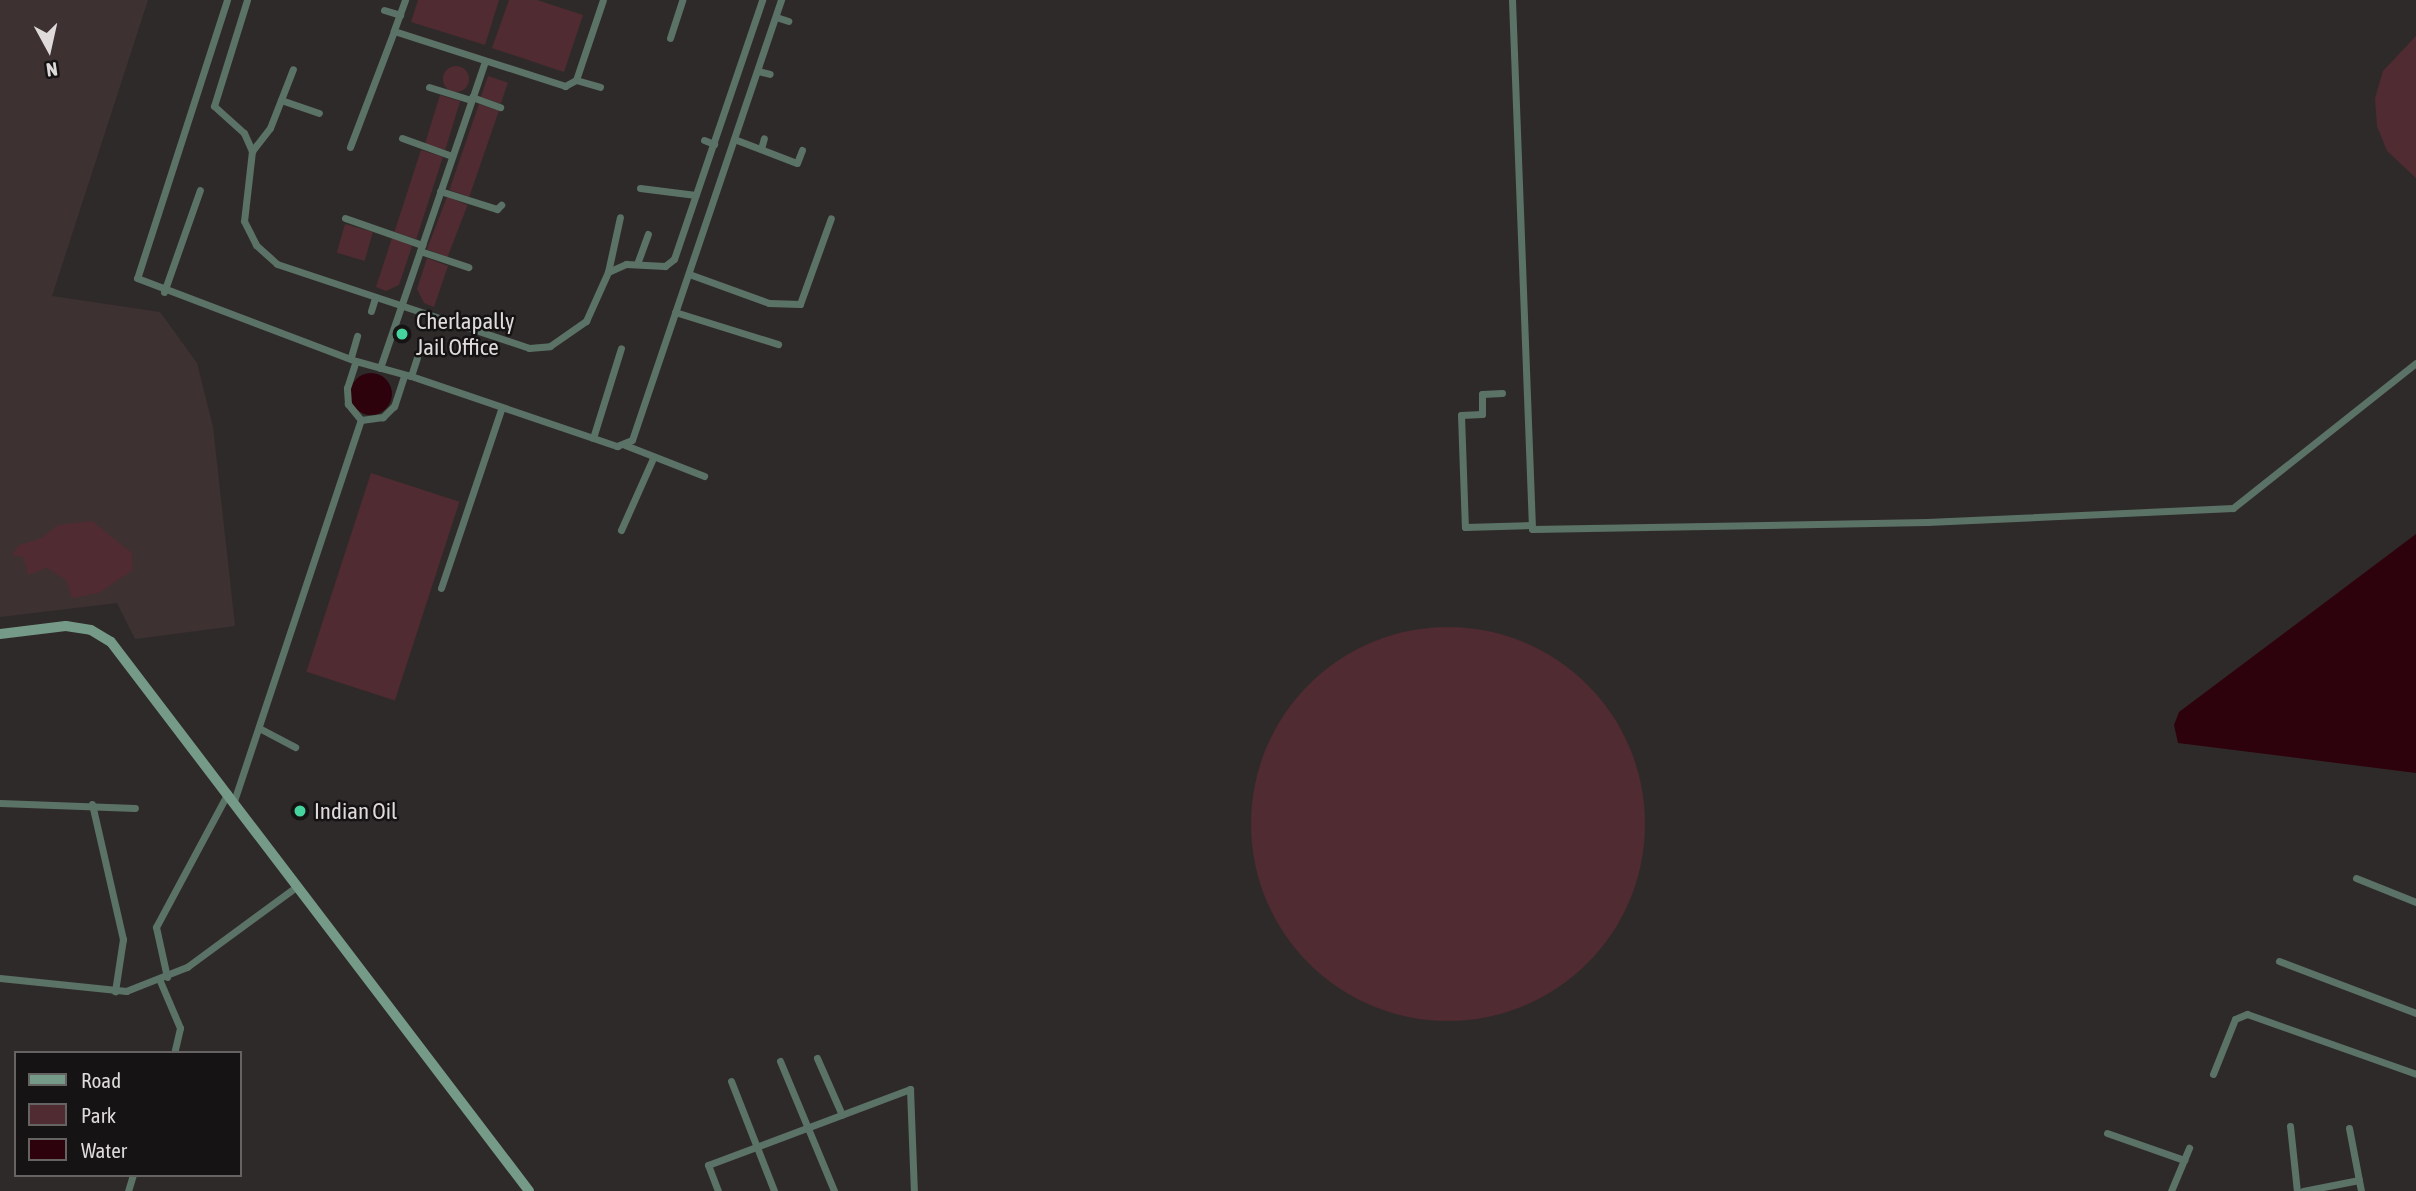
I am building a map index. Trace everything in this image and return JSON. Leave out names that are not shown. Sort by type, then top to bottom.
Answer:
[{"type":"street","points":[[227,0],[135,270],[142,285],[380,368],[593,438],[625,445],[704,476]]},
{"type":"street","points":[[247,0],[214,106],[244,133],[252,151]]},
{"type":"street","points":[[350,147],[405,0]]},
{"type":"street","points":[[576,80],[603,0]]},
{"type":"street","points":[[670,38],[682,0]]},
{"type":"street","points":[[608,272],[637,264],[666,266],[674,259],[762,0]]},
{"type":"street","points":[[625,445],[632,440],[781,0]]},
{"type":"street","points":[[1512,0],[1531,525]]},
{"type":"street","points":[[384,10],[400,15]]},
{"type":"street","points":[[776,17],[788,22]]},
{"type":"street","points":[[394,31],[565,86],[576,80],[600,86]]},
{"type":"street","points":[[380,368],[485,61]]},
{"type":"street","points":[[293,69],[281,100],[252,151],[244,221],[256,245],[277,264],[505,342],[550,345],[586,321],[608,272],[620,217]]},
{"type":"street","points":[[758,71],[770,75]]},
{"type":"street","points":[[429,87],[500,107]]},
{"type":"street","points":[[281,100],[319,113]]},
{"type":"street","points":[[402,138],[452,156]]},
{"type":"street","points":[[761,149],[764,138]]},
{"type":"street","points":[[734,139],[797,163],[802,150]]},
{"type":"street","points":[[704,140],[714,144]]},
{"type":"street","points":[[640,188],[696,195]]},
{"type":"street","points":[[164,292],[200,190]]},
{"type":"street","points":[[440,191],[497,209],[501,205]]},
{"type":"street","points":[[345,218],[468,267]]},
{"type":"street","points":[[689,274],[769,303],[800,304],[831,218]]},
{"type":"street","points":[[637,264],[648,234]]},
{"type":"street","points":[[371,311],[375,298]]},
{"type":"street","points":[[676,312],[778,344]]},
{"type":"street","points":[[358,337],[346,388],[348,404],[361,420]]},
{"type":"street","points":[[593,438],[621,348]]},
{"type":"street","points":[[361,420],[389,411],[417,358]]},
{"type":"street","points":[[1502,393],[1482,394],[1482,414],[1461,415],[1465,527],[1927,522],[2233,508],[2416,363]]},
{"type":"street","points":[[441,588],[502,407]]},
{"type":"street","points":[[174,1051],[180,1028],[164,979],[156,927],[231,797],[259,728],[361,420]]},
{"type":"street","points":[[621,530],[653,458]]},
{"type":"street","points":[[0,634],[66,626],[90,630],[111,642],[231,797],[296,887],[390,1002],[529,1191]]},
{"type":"street","points":[[259,728],[295,747]]},
{"type":"street","points":[[0,803],[92,804],[135,808]]},
{"type":"street","points":[[92,804],[123,939],[115,991]]},
{"type":"street","points":[[2356,878],[2416,902]]},
{"type":"street","points":[[0,978],[115,991],[164,979],[296,887]]},
{"type":"street","points":[[2279,961],[2416,1013]]},
{"type":"street","points":[[2213,1074],[2235,1019],[2247,1014],[2416,1074]]},
{"type":"street","points":[[817,1058],[842,1115]]},
{"type":"street","points":[[780,1061],[810,1127],[834,1191]]},
{"type":"street","points":[[731,1081],[774,1191]]},
{"type":"street","points":[[718,1191],[708,1165],[910,1089],[914,1191]]},
{"type":"street","points":[[2290,1126],[2300,1191],[2359,1180]]},
{"type":"street","points":[[2349,1128],[2361,1191]]},
{"type":"street","points":[[2108,1133],[2184,1160]]},
{"type":"street","points":[[2171,1191],[2189,1148]]},
{"type":"shaded area","points":[[0,0],[148,0],[52,296],[160,312],[197,363],[213,427],[235,626],[135,639],[117,603],[0,617]]},
{"type":"green space","points":[[418,0],[499,0],[485,45],[411,22]]},
{"type":"green space","points":[[509,0],[537,0],[583,15],[564,72],[492,48]]},
{"type":"green space","points":[[2416,36],[2416,178],[2387,151],[2377,126],[2375,98],[2383,71]]},
{"type":"green space","points":[[456,66],[465,70],[469,79],[465,88],[456,92],[447,88],[443,79],[447,70]]},
{"type":"green space","points":[[488,76],[508,83],[501,104],[481,97]]},
{"type":"green space","points":[[440,95],[460,101],[445,150],[425,144]]},
{"type":"green space","points":[[479,104],[499,111],[469,197],[449,190]]},
{"type":"green space","points":[[421,150],[443,157],[416,239],[394,232]]},
{"type":"green space","points":[[447,197],[468,205],[447,257],[427,249]]},
{"type":"green space","points":[[345,224],[373,232],[365,261],[337,253]]},
{"type":"green space","points":[[392,238],[412,246],[399,285],[386,291],[376,287]]},
{"type":"green space","points":[[427,258],[448,266],[434,307],[424,303],[417,289]]},
{"type":"green space","points":[[371,473],[459,502],[395,701],[306,672]]},
{"type":"green space","points":[[92,521],[132,553],[133,570],[99,593],[72,598],[66,580],[47,568],[28,575],[23,557],[12,555],[19,545],[40,539],[58,525]]},
{"type":"green space","points":[[1448,627],[1486,631],[1523,642],[1557,660],[1587,685],[1612,715],[1630,749],[1641,786],[1645,824],[1641,862],[1630,899],[1612,933],[1587,963],[1557,988],[1523,1006],[1486,1017],[1448,1021],[1410,1017],[1373,1006],[1339,988],[1309,963],[1284,933],[1266,899],[1255,862],[1251,824],[1255,786],[1266,749],[1284,715],[1309,685],[1339,660],[1373,642],[1410,631]]},
{"type":"water","points":[[371,373],[386,379],[392,394],[386,409],[371,415],[356,409],[350,394],[356,379]]},
{"type":"water","points":[[2416,534],[2416,773],[2178,743],[2174,725],[2179,712]]},
{"type":"place","name":"Cherlapally Jail Office","points":[[402,334]]},
{"type":"place","name":"Indian Oil","points":[[300,811]]}]
